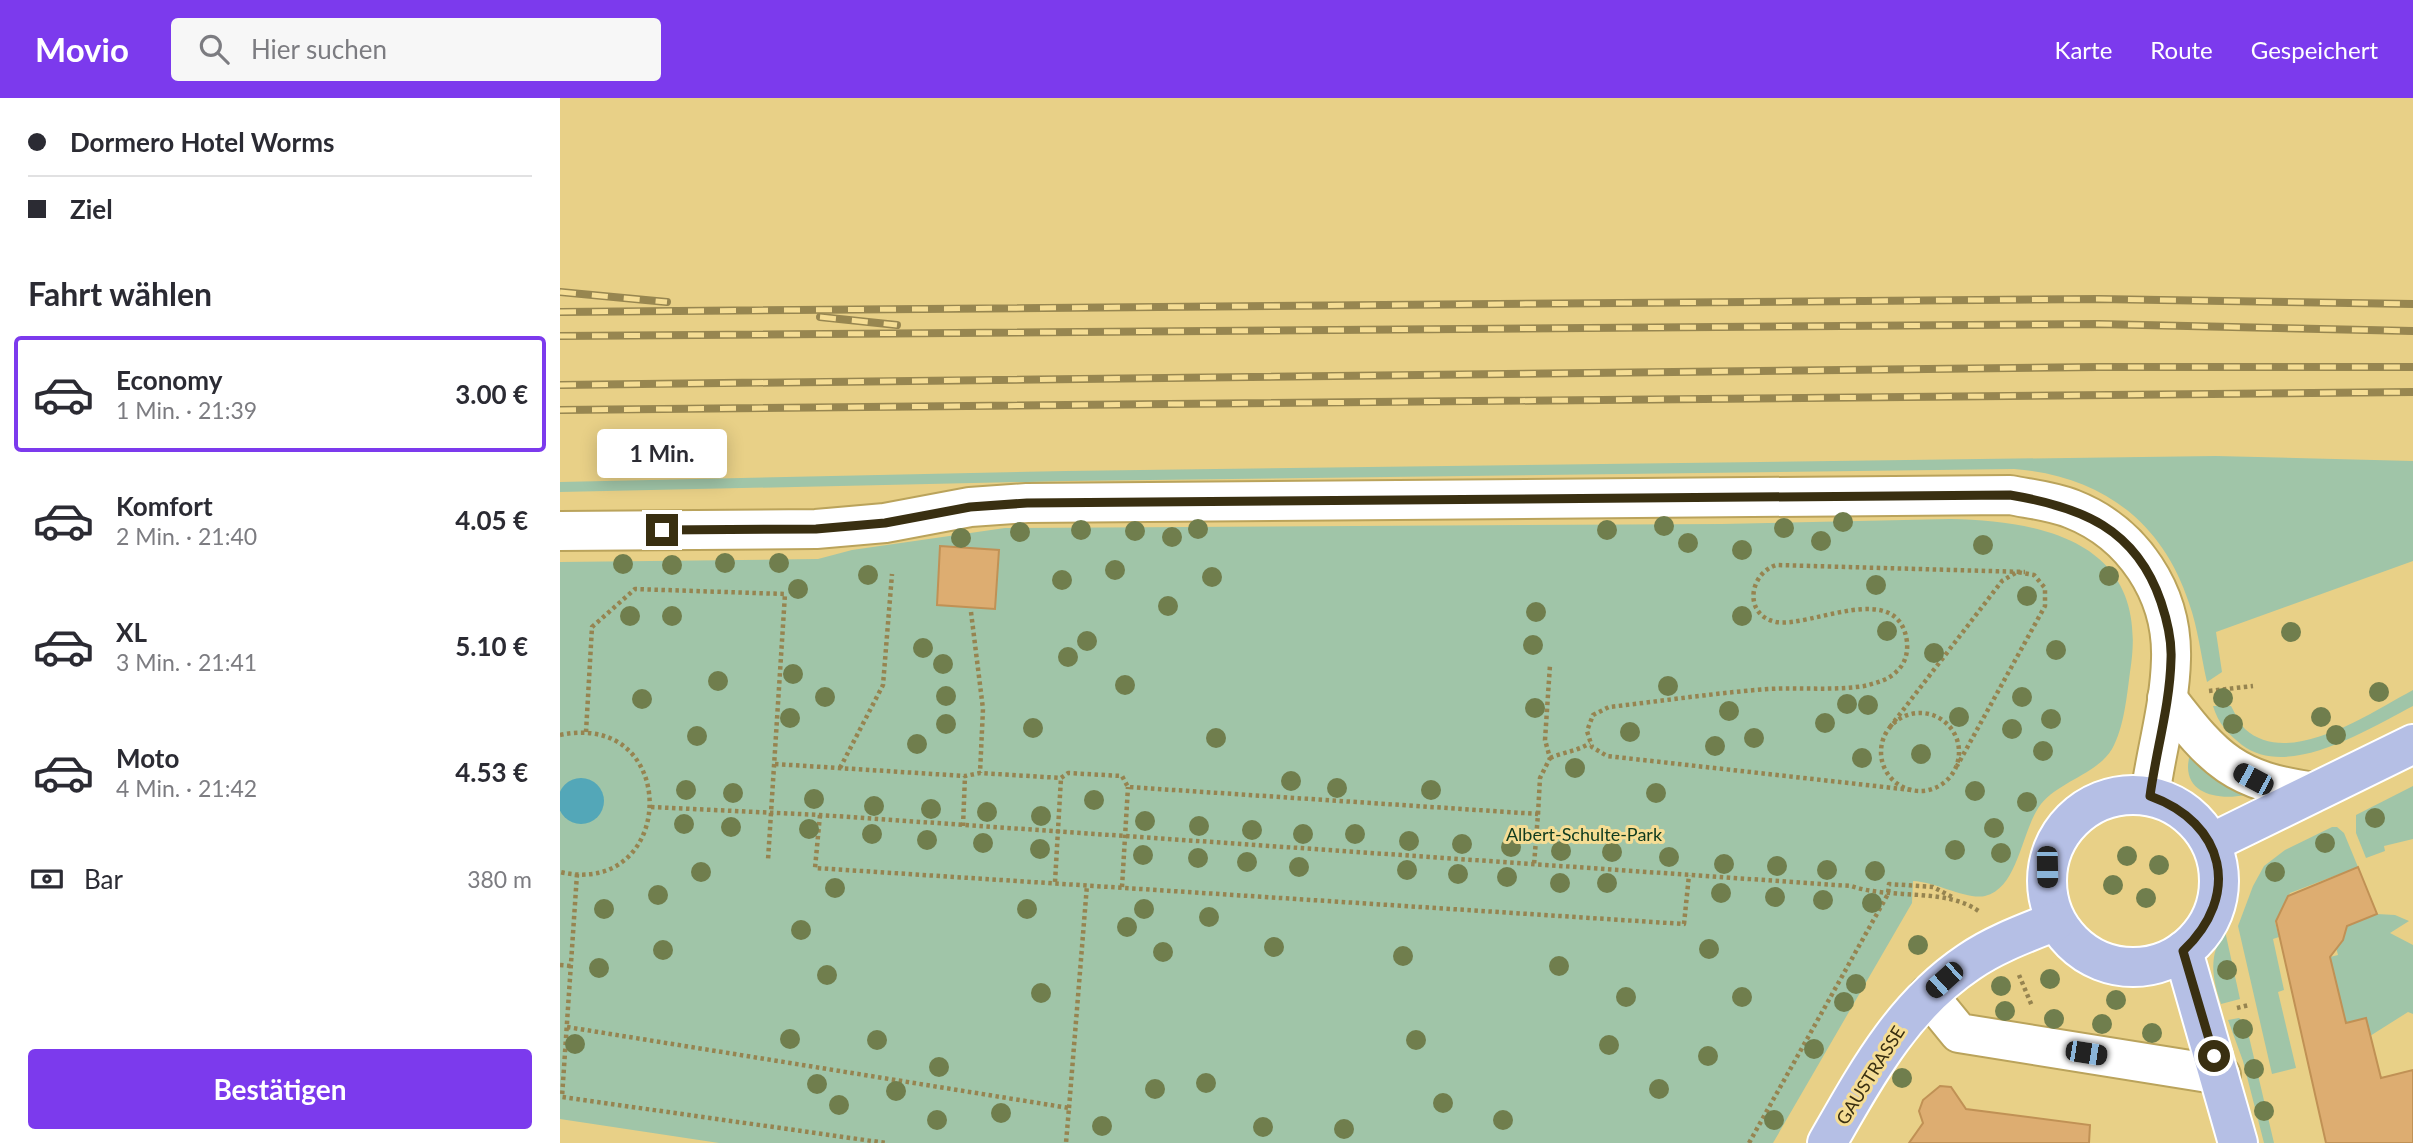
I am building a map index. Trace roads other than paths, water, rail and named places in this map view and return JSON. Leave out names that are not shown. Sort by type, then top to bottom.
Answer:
[{"type":"main road","points":[[2211,843],[2413,744]]},
{"type":"main road","points":[[2123,795],[2150,796],[2175,805],[2196,821],[2211,843],[2218,866],[2218,890],[2213,914],[2201,934],[2183,951],[2161,962],[2137,968],[2113,965],[2090,956],[2071,941],[2056,921],[2048,894],[2047,867],[2057,840],[2073,818],[2096,802],[2123,795]]},
{"type":"main road","name":"GAUSTRASSE","points":[[1827,1143],[1880,1053],[1928,995],[1970,961],[2004,942],[2056,921]]},
{"type":"main road","points":[[2183,951],[2221,1075],[2238,1143]]},
{"type":"street","points":[[560,531],[816,529],[885,523],[970,507],[1027,503],[2010,495],[2071,509],[2090,518],[2122,538],[2144,563],[2167,620],[2171,657],[2167,698],[2150,796]]},
{"type":"street","points":[[2167,698],[2200,741],[2223,763],[2253,779],[2315,792]]},
{"type":"street","points":[[1928,995],[1959,1032],[2221,1075]]},
{"type":"water","points":[[572,779],[590,779],[598,784],[603,792],[603,810],[598,818],[590,823],[572,823],[560,812],[560,790]]},
{"type":"railway","points":[[560,292],[667,302]]},
{"type":"railway","points":[[560,312],[2098,299],[2413,304]]},
{"type":"railway","points":[[820,317],[897,325]]},
{"type":"railway","points":[[560,336],[2098,324],[2413,331]]},
{"type":"railway","points":[[560,385],[2098,367],[2413,367]]},
{"type":"railway","points":[[560,410],[2413,392]]},
{"type":"park label","name":"Albert-Schulte-Park","points":[[1584,834]]}]
